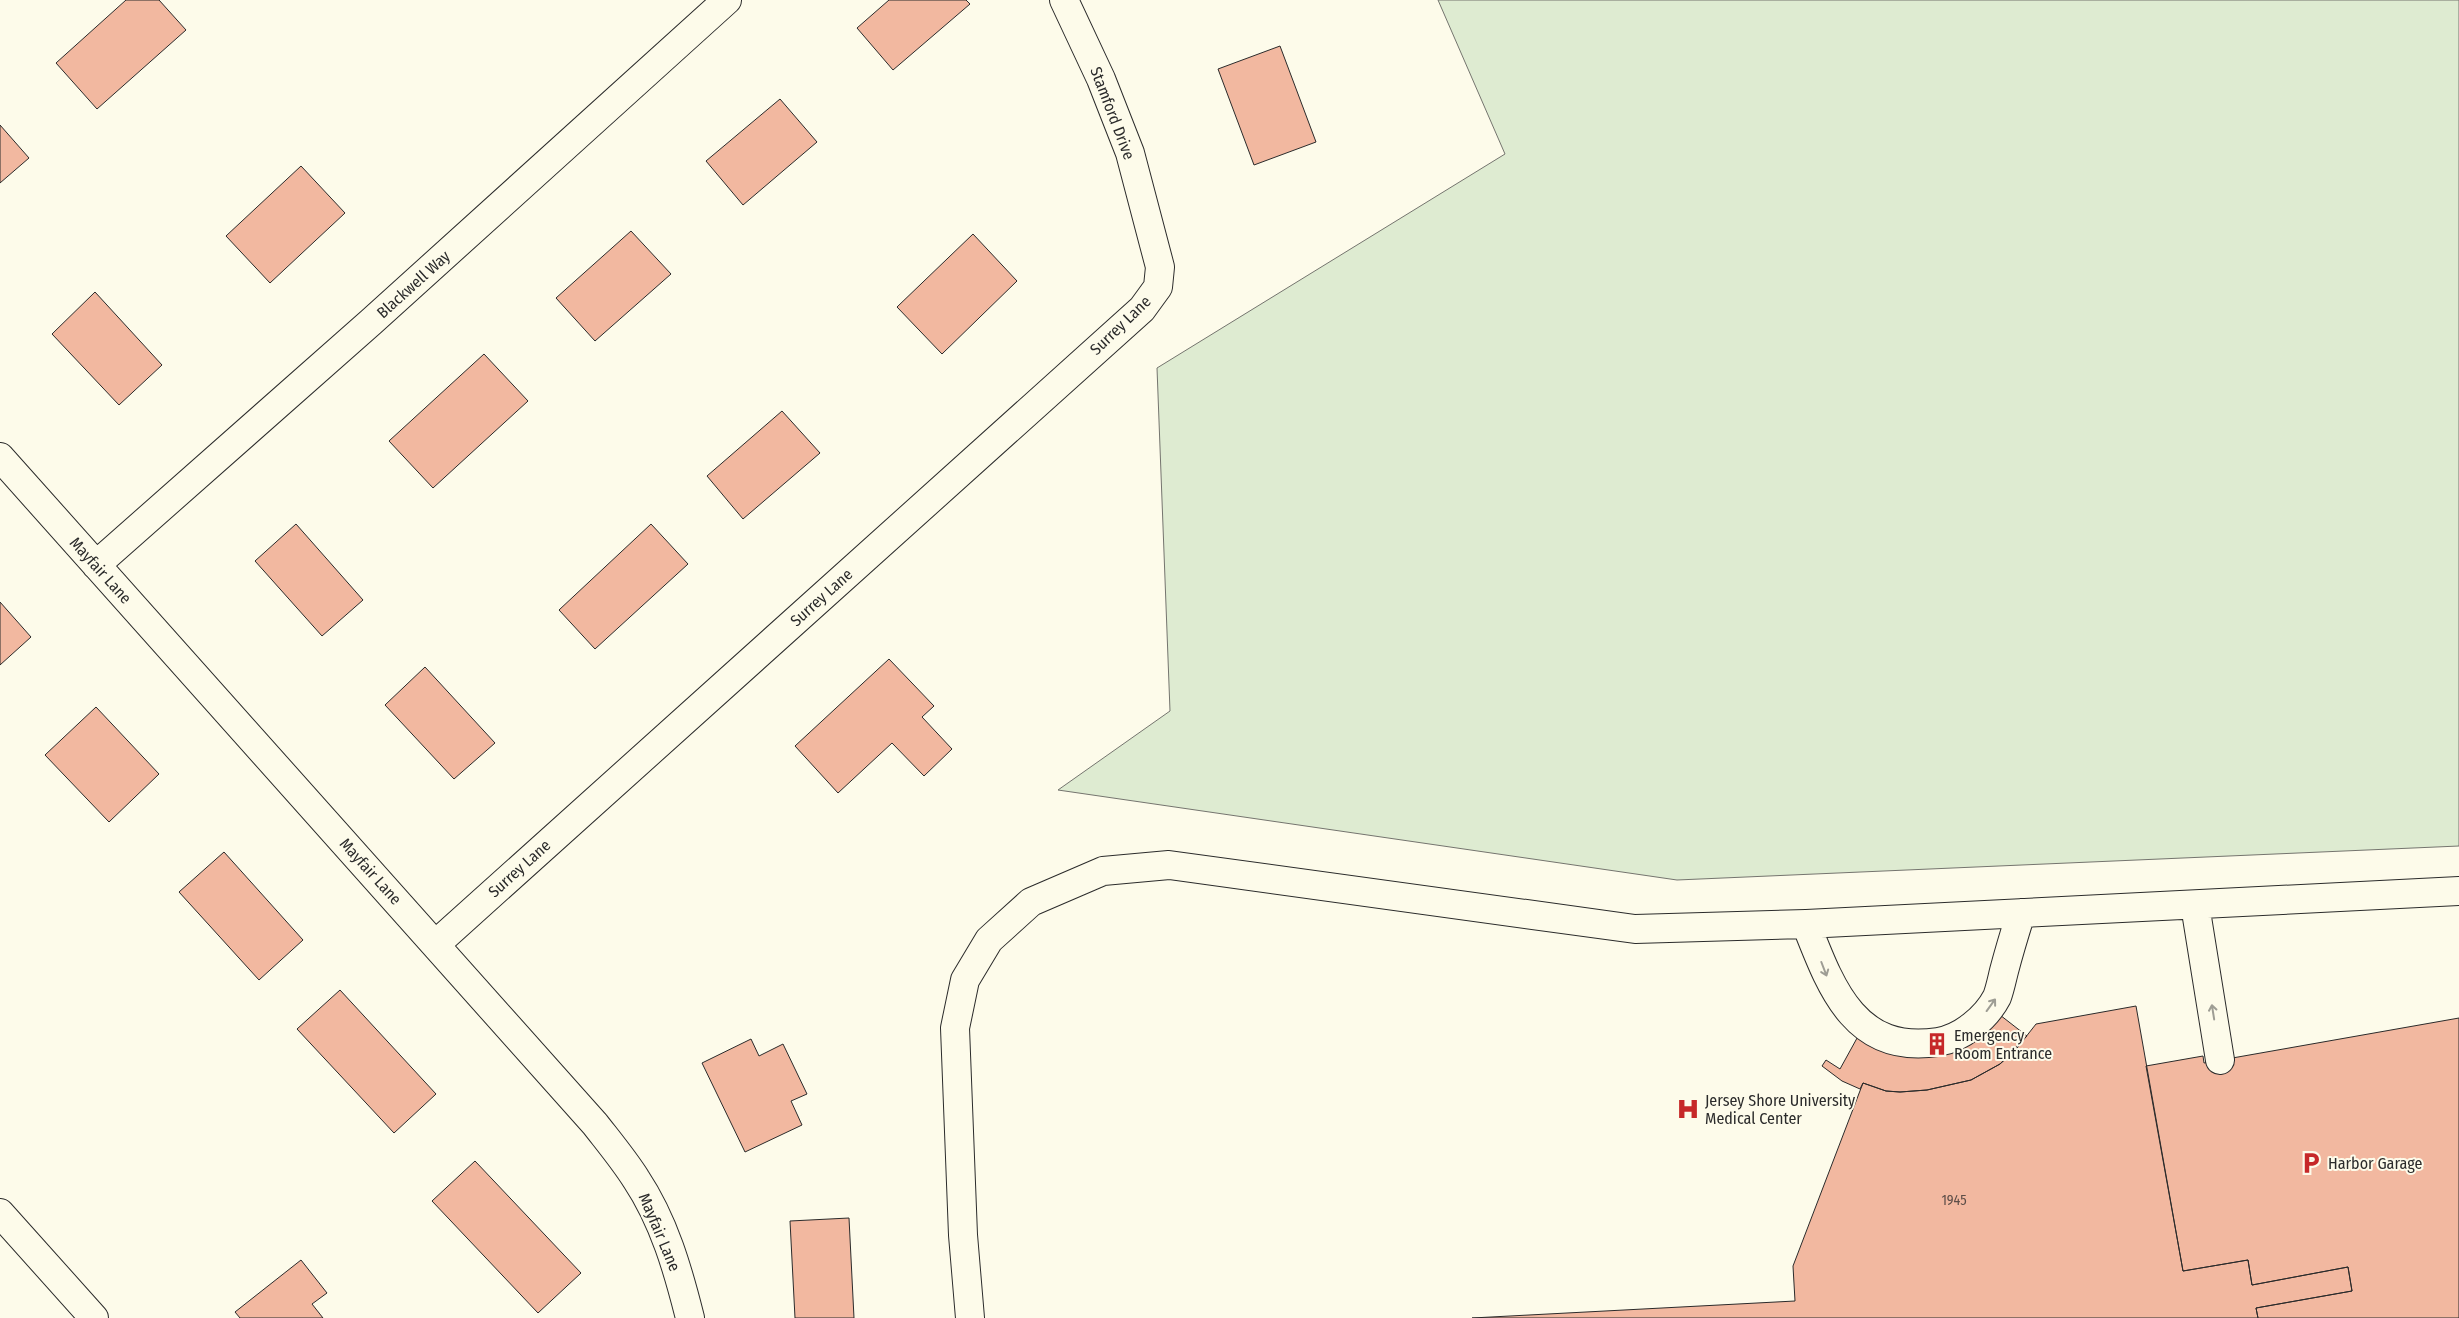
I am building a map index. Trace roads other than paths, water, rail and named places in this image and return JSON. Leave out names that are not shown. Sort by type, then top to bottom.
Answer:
[{"type":"street","name":"Blackwell Way","points":[[96,565],[371,322],[727,0]]},
{"type":"street","name":"Stamford Drive","points":[[1064,0],[1102,79],[1130,153],[1150,230]]},
{"type":"street","name":"Surrey Lane","points":[[436,944],[1142,309],[1158,287],[1160,267],[1150,230]]},
{"type":"street","name":"Mayfair Lane","points":[[0,457],[595,1124],[637,1180],[659,1221],[678,1271],[690,1318]]},
{"type":"street","points":[[970,1318],[962,1235],[955,1028],[965,980],[988,940],[1031,902],[1103,871],[1169,865],[1635,929],[1806,924],[2459,892]]},
{"type":"street","points":[[2195,905],[2220,1060]]},
{"type":"street","points":[[1806,924],[1828,980],[1845,1006],[1874,1033],[1896,1042],[1921,1044],[1944,1041],[1963,1033],[1981,1019],[1997,997],[2021,913]]},
{"type":"street","points":[[0,1214],[94,1318]]},
{"type":"place","name":"Emergency Room Entrance","points":[[1937,1044]]},
{"type":"place","name":"Jersey Shore University Medical Center","points":[[1688,1109]]},
{"type":"place","name":"Harbor Garage","points":[[2311,1163]]}]
